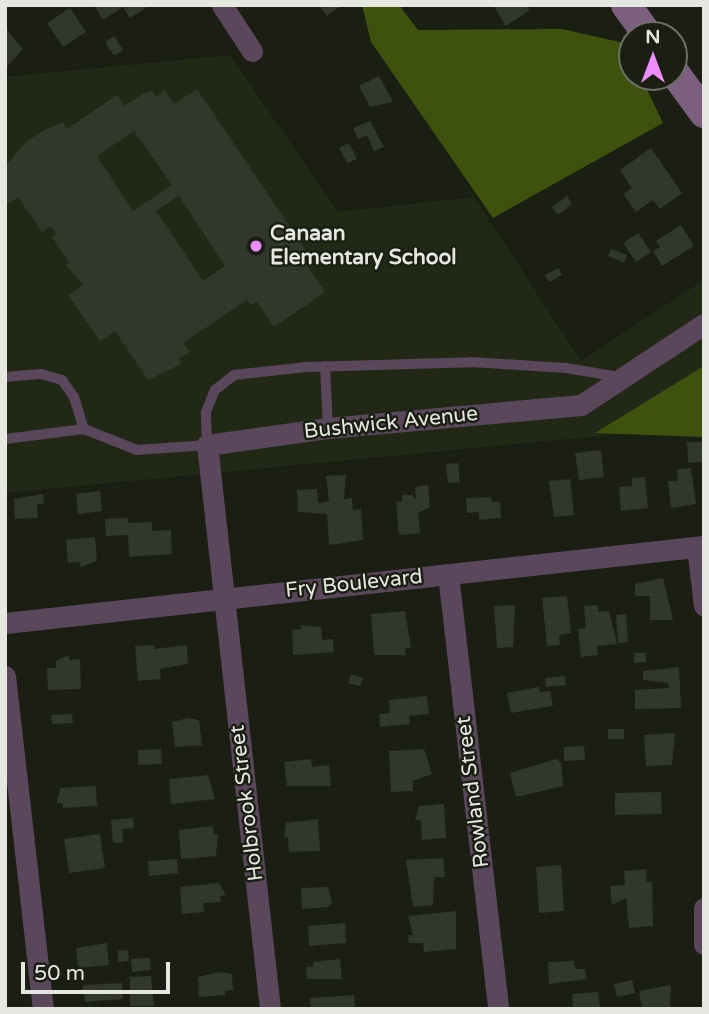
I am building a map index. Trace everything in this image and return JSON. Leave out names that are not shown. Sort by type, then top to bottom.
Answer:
[{"type":"street","points":[[222,5],[252,51]]},
{"type":"street","points":[[626,5],[638,21]]},
{"type":"street","points":[[688,91],[704,113]]},
{"type":"street","name":"Bushwick Avenue","points":[[208,445],[328,428],[581,405],[704,324]]},
{"type":"street","points":[[208,445],[223,597]]},
{"type":"street","points":[[700,546],[704,606]]},
{"type":"street","name":"Fry Boulevard","points":[[5,623],[700,546]]},
{"type":"street","name":"Rowland Street","points":[[449,574],[498,1009]]},
{"type":"street","name":"Holbrook Street","points":[[223,597],[270,1009]]},
{"type":"street","points":[[5,676],[43,1009]]},
{"type":"street","points":[[704,908],[704,944]]},
{"type":"lane","points":[[5,439],[84,429],[137,450],[208,445],[206,412],[215,390],[234,375],[326,366],[471,362],[566,368],[621,377]]},
{"type":"lane","points":[[326,366],[328,428]]},
{"type":"lane","points":[[5,377],[41,374],[62,380],[74,397],[84,429]]},
{"type":"shaded area","name":"Canaan Elementary School","points":[[230,55],[338,212],[474,197],[581,361],[704,280],[704,426],[5,493],[5,77]]},
{"type":"green space","points":[[362,5],[399,5],[418,30],[562,29],[618,42],[618,91],[648,91],[663,123],[493,218],[371,42]]},
{"type":"green space","points":[[704,366],[704,437],[595,433]]},
{"type":"building","points":[[94,5],[144,5],[146,8],[130,18],[123,7],[103,20]]},
{"type":"building","points":[[319,5],[342,5],[327,16]]},
{"type":"building","points":[[493,5],[527,5],[530,10],[506,26]]},
{"type":"building","points":[[70,8],[86,32],[63,47],[47,23]]},
{"type":"building","points":[[5,27],[23,49],[5,69]]},
{"type":"building","points":[[114,36],[123,50],[114,56],[105,42]]},
{"type":"building","points":[[379,76],[393,102],[370,107],[359,86]]},
{"type":"building","points":[[197,89],[314,263],[308,267],[325,292],[274,327],[257,302],[251,305],[247,300],[183,343],[190,352],[179,359],[181,364],[148,380],[115,331],[100,341],[68,295],[83,285],[66,265],[69,262],[52,237],[56,234],[51,226],[42,232],[18,197],[5,206],[5,166],[27,141],[63,122],[67,129],[117,95],[124,106],[143,94],[152,91],[156,97],[165,90],[174,104]],"holes":[[[134,131],[172,185],[133,211],[97,156]],[[179,196],[225,266],[203,281],[156,211]]]},
{"type":"building","points":[[370,121],[384,147],[374,151],[367,135],[358,139],[353,128]]},
{"type":"building","points":[[349,143],[357,159],[347,163],[339,148]]},
{"type":"building","points":[[651,148],[682,193],[660,209],[653,200],[636,212],[623,194],[632,188],[620,170]]},
{"type":"building","points":[[567,196],[572,204],[558,215],[552,207]]},
{"type":"building","points":[[681,225],[694,246],[662,266],[653,251],[660,247],[656,241]]},
{"type":"building","points":[[638,233],[651,252],[636,262],[623,243]]},
{"type":"building","points":[[611,249],[627,255],[624,263],[608,256]]},
{"type":"building","points":[[558,268],[562,275],[549,282],[545,275]]},
{"type":"building","points":[[687,442],[702,442],[703,462],[688,463]]},
{"type":"building","points":[[601,450],[604,477],[579,480],[575,453]]},
{"type":"building","points":[[458,463],[460,482],[448,483],[446,464]]},
{"type":"building","points":[[691,468],[696,504],[671,508],[668,481],[678,481],[677,469]]},
{"type":"building","points":[[346,475],[344,499],[352,498],[353,510],[361,509],[363,540],[329,545],[327,514],[298,512],[297,490],[317,489],[318,503],[326,502],[329,501],[326,476]]},
{"type":"building","points":[[645,477],[648,508],[621,511],[619,487],[632,486],[632,478]]},
{"type":"building","points":[[570,479],[574,515],[554,517],[549,481]]},
{"type":"building","points":[[428,485],[430,507],[418,513],[420,533],[399,535],[396,502],[402,501],[402,495],[412,495],[416,500],[415,487]]},
{"type":"building","points":[[100,491],[102,511],[78,514],[76,494]]},
{"type":"building","points":[[43,494],[44,504],[37,504],[38,518],[15,519],[14,499]]},
{"type":"building","points":[[491,497],[492,502],[500,502],[501,518],[479,520],[479,512],[467,513],[466,498]]},
{"type":"building","points":[[128,518],[128,523],[152,522],[152,531],[171,530],[172,554],[129,557],[128,535],[106,536],[105,519]]},
{"type":"building","points":[[95,537],[97,561],[81,567],[80,562],[68,563],[66,540]]},
{"type":"building","points":[[663,578],[673,620],[650,620],[650,596],[635,596],[635,584]]},
{"type":"building","points":[[567,596],[571,633],[559,635],[560,645],[547,646],[542,598]]},
{"type":"building","points":[[515,605],[513,647],[497,648],[494,606]]},
{"type":"building","points":[[598,605],[598,612],[609,611],[617,644],[597,646],[598,655],[581,657],[578,629],[586,628],[584,606]]},
{"type":"building","points":[[405,611],[411,648],[405,648],[406,655],[374,655],[371,614]]},
{"type":"building","points":[[626,614],[628,642],[618,643],[616,615]]},
{"type":"building","points":[[301,625],[321,627],[322,640],[333,639],[334,652],[293,655],[292,630],[301,629]]},
{"type":"building","points":[[154,645],[154,649],[187,645],[188,664],[160,669],[161,679],[138,681],[135,646]]},
{"type":"building","points":[[634,653],[646,653],[646,662],[634,663]]},
{"type":"building","points":[[69,655],[69,660],[80,659],[81,689],[48,690],[47,668],[56,668],[56,661]]},
{"type":"building","points":[[679,667],[681,708],[635,709],[635,690],[669,688],[668,683],[643,680],[643,671]]},
{"type":"building","points":[[351,674],[363,678],[360,686],[348,683]]},
{"type":"building","points":[[565,676],[566,685],[546,687],[545,678]]},
{"type":"building","points":[[539,687],[540,692],[550,691],[553,706],[511,713],[507,693]]},
{"type":"building","points":[[427,696],[429,714],[409,716],[410,724],[380,727],[379,714],[390,713],[389,700]]},
{"type":"building","points":[[72,714],[73,723],[52,724],[51,715]]},
{"type":"building","points":[[188,718],[199,720],[202,745],[175,747],[172,722]]},
{"type":"building","points":[[608,729],[624,729],[624,739],[608,739]]},
{"type":"building","points":[[675,733],[672,765],[646,766],[644,735]]},
{"type":"building","points":[[584,746],[585,760],[564,761],[564,747]]},
{"type":"building","points":[[161,749],[162,764],[138,765],[138,750]]},
{"type":"building","points":[[424,749],[432,774],[413,781],[413,791],[391,792],[389,751]]},
{"type":"building","points":[[311,759],[312,767],[329,765],[331,786],[287,786],[284,762]]},
{"type":"building","points":[[556,759],[561,762],[563,786],[516,797],[510,773]]},
{"type":"building","points":[[208,775],[215,799],[171,804],[169,779]]},
{"type":"building","points":[[96,786],[97,806],[63,808],[63,803],[57,803],[60,788]]},
{"type":"building","points":[[661,792],[662,814],[615,815],[615,793]]},
{"type":"building","points":[[444,804],[446,838],[422,840],[421,820],[415,820],[419,806]]},
{"type":"building","points":[[133,818],[134,828],[122,829],[123,842],[113,843],[111,820]]},
{"type":"building","points":[[318,819],[320,851],[289,852],[288,837],[284,838],[286,823]]},
{"type":"building","points":[[213,826],[214,835],[218,834],[216,856],[181,859],[179,830]]},
{"type":"building","points":[[100,834],[105,868],[69,873],[64,839]]},
{"type":"building","points":[[443,858],[445,877],[434,877],[433,905],[413,907],[406,860]]},
{"type":"building","points":[[177,859],[178,873],[149,876],[148,861]]},
{"type":"building","points":[[561,865],[564,911],[539,913],[536,867]]},
{"type":"building","points":[[646,869],[647,882],[652,882],[653,926],[629,928],[626,898],[612,905],[610,886],[625,885],[624,871]]},
{"type":"building","points":[[219,883],[226,895],[220,896],[221,902],[203,903],[204,912],[182,914],[180,887]]},
{"type":"building","points":[[328,887],[332,903],[328,907],[302,909],[301,888]]},
{"type":"building","points":[[456,911],[456,949],[424,952],[423,943],[409,943],[408,935],[413,935],[408,916]]},
{"type":"building","points":[[345,923],[346,943],[309,946],[308,926]]},
{"type":"building","points":[[107,943],[109,965],[78,968],[76,948]]},
{"type":"building","points":[[128,950],[129,961],[118,962],[118,951]]},
{"type":"building","points":[[150,958],[151,970],[132,972],[131,959]]},
{"type":"building","points":[[340,959],[342,979],[307,979],[306,967],[313,967],[313,962]]},
{"type":"building","points":[[574,961],[575,969],[585,969],[586,979],[549,984],[548,962]]},
{"type":"building","points":[[219,972],[232,974],[233,990],[225,991],[225,995],[199,997],[198,977]]},
{"type":"building","points":[[151,976],[154,1006],[130,1006],[130,977]]},
{"type":"building","points":[[632,980],[635,993],[617,997],[614,984]]},
{"type":"building","points":[[122,983],[123,999],[85,1002],[84,993],[80,993],[84,985]]},
{"type":"building","points":[[671,985],[670,1008],[642,1009],[639,991]]},
{"type":"building","points":[[598,992],[600,1008],[573,1009],[572,994]]},
{"type":"building","points":[[354,995],[355,1009],[311,1009],[310,998]]},
{"type":"place","name":"Canaan Elementary School","points":[[256,246]]}]
